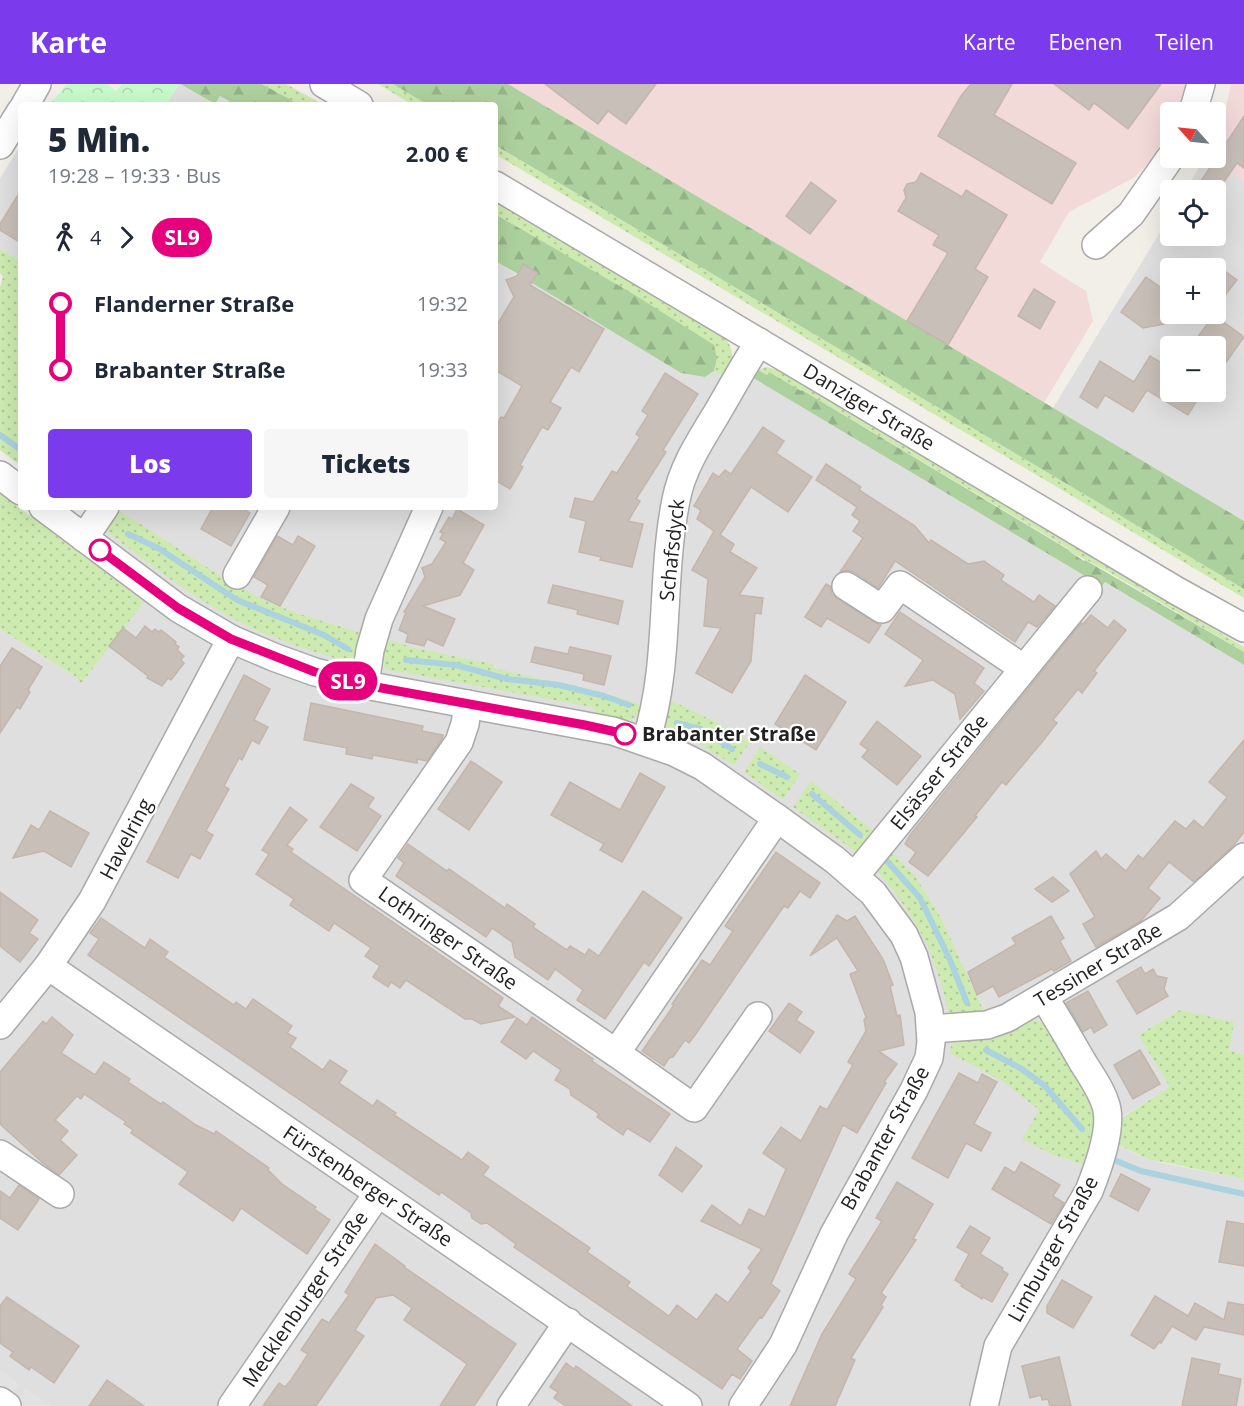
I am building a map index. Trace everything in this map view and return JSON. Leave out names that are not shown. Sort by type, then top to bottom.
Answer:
[{"type":"street","points":[[27,102],[37,84]]},
{"type":"street","points":[[324,84],[354,102]]},
{"type":"street","points":[[1196,102],[1201,84]]},
{"type":"street","points":[[0,145],[18,116]]},
{"type":"street","points":[[1096,246],[1131,214],[1163,168]]},
{"type":"street","name":"Danziger Straße","points":[[498,187],[1166,585],[1244,628]]},
{"type":"street","name":"Schafsdyck","points":[[646,741],[657,693],[673,520],[680,483],[699,443],[759,342]]},
{"type":"street","points":[[0,475],[18,488]]},
{"type":"street","name":"Brabanter Straße","points":[[47,510],[178,608],[231,639],[315,672],[365,685],[613,731],[674,752],[702,766],[777,818],[855,876],[873,893],[904,935],[914,957],[931,1029],[929,1058],[834,1234],[783,1346],[743,1406]]},
{"type":"street","points":[[84,538],[103,510]]},
{"type":"street","points":[[237,575],[274,510]]},
{"type":"street","points":[[365,685],[370,650],[379,619],[428,510]]},
{"type":"street","points":[[846,586],[882,609],[900,585],[1023,668]]},
{"type":"street","name":"Elsässer Straße","points":[[855,876],[1088,590]]},
{"type":"street","name":"Havelring","points":[[0,1025],[48,966],[92,901],[231,639]]},
{"type":"street","name":"Lothringer Straße","points":[[468,704],[459,742],[363,880],[694,1108],[758,1016]]},
{"type":"street","points":[[616,1053],[777,818]]},
{"type":"street","name":"Tessiner Straße","points":[[931,1029],[987,1025],[1007,1018],[1178,917],[1244,856]]},
{"type":"street","name":"Fürstenberger Straße","points":[[48,966],[688,1406]]},
{"type":"street","name":"Limburger Straße","points":[[984,1406],[998,1346],[1089,1191],[1096,1173],[1107,1125],[1107,1112],[1097,1087],[1044,997]]},
{"type":"street","points":[[0,1154],[60,1194]]},
{"type":"street","name":"Mecklenburger Straße","points":[[232,1406],[378,1193]]},
{"type":"street","points":[[511,1406],[568,1322]]},
{"type":"street","points":[[0,1401],[8,1406]]},
{"type":"shaded area","points":[[179,84],[211,102],[168,102]]},
{"type":"shaded area","points":[[508,84],[1186,84],[1180,102],[1160,102],[1160,145],[1152,159],[1135,177],[1069,212],[1040,262],[1086,291],[1093,321],[1044,403]]},
{"type":"shaded area","points":[[1231,84],[1244,84],[1244,181],[1226,168],[1226,108]]},
{"type":"shaded area","points":[[220,96],[228,102],[216,102]]},
{"type":"shaded area","points":[[18,150],[18,259],[0,249],[0,178]]},
{"type":"shaded area","points":[[1199,168],[1226,168],[1244,181],[1244,521],[1053,408],[1160,232],[1160,246],[1226,246],[1226,180],[1191,180]]},
{"type":"shaded area","points":[[498,263],[517,274],[523,264],[538,273],[532,282],[681,373],[705,377],[714,371],[742,386],[750,376],[1103,585],[1105,582],[1244,665],[1244,1054],[1229,1051],[1180,1010],[1138,1035],[1171,1087],[1115,1121],[1116,1144],[1136,1154],[1163,1163],[1244,1179],[1244,1406],[0,1406],[0,629],[76,677],[81,684],[143,602],[65,542],[85,514],[91,510],[498,510]]},
{"type":"shaded area","points":[[74,988],[255,1111],[247,1124],[65,1000]]},
{"type":"shaded area","points":[[394,1207],[536,1304],[528,1317],[385,1220]]},
{"type":"shaded area","points":[[0,1370],[19,1384],[10,1398],[0,1391]]},
{"type":"shaded area","points":[[26,1388],[52,1406],[23,1406],[17,1402]]},
{"type":"green space","points":[[67,84],[107,84],[116,91],[122,84],[179,84],[168,102],[52,102]]},
{"type":"green space","points":[[180,84],[262,84],[295,102],[228,102],[220,96],[216,102],[212,102]]},
{"type":"green space","points":[[262,84],[286,84],[319,102],[295,102]]},
{"type":"green space","points":[[378,84],[393,84],[423,102],[408,102]]},
{"type":"green space","points":[[393,84],[508,84],[1244,521],[1244,589],[498,147],[498,102],[423,102]]},
{"type":"green space","points":[[498,147],[1244,589],[1244,598],[498,156]]},
{"type":"green space","points":[[498,203],[725,338],[731,348],[732,357],[725,377],[714,371],[717,359],[498,216]]},
{"type":"green space","points":[[498,216],[630,292],[714,345],[717,359],[714,371],[705,377],[681,373],[532,283],[538,273],[523,265],[518,274],[498,263]]},
{"type":"green space","points":[[0,249],[18,259],[18,464],[0,450],[0,287],[3,277],[0,273]]},
{"type":"green space","points":[[766,367],[779,370],[1244,647],[1244,652],[1069,551],[802,390],[801,392],[769,372],[767,375],[758,370]]},
{"type":"green space","points":[[758,370],[767,375],[769,372],[802,390],[1084,561],[1244,652],[1244,665],[1105,582],[1102,586],[750,376]]},
{"type":"green space","points":[[0,493],[18,507],[18,510],[22,510],[144,602],[81,684],[76,677],[0,629]]},
{"type":"green space","points":[[118,510],[206,567],[260,598],[298,614],[365,634],[355,664],[300,647],[259,631],[191,593],[105,530]]},
{"type":"green space","points":[[386,639],[415,648],[493,664],[493,668],[615,696],[643,706],[635,717],[624,720],[598,715],[592,707],[385,669],[382,656]]},
{"type":"green space","points":[[666,698],[734,731],[750,742],[734,765],[664,726]]},
{"type":"green space","points":[[760,747],[800,774],[783,800],[744,772]]},
{"type":"green space","points":[[811,781],[875,832],[856,852],[793,807]]},
{"type":"green space","points":[[887,849],[914,874],[942,920],[986,1016],[950,1019],[932,956],[924,938],[904,905],[875,869]]},
{"type":"green space","points":[[1180,1010],[1234,1022],[1229,1050],[1244,1054],[1244,1179],[1148,1159],[1116,1144],[1115,1122],[1170,1087],[1138,1035]]},
{"type":"green space","points":[[1032,1019],[1046,1026],[1093,1107],[1095,1117],[1085,1165],[1053,1155],[1022,1139],[1039,1110],[1004,1082],[950,1053],[951,1044],[987,1037]]},
{"type":"building","points":[[545,84],[656,84],[626,124],[608,111],[598,124]]},
{"type":"building","points":[[971,84],[1012,84],[994,115],[1076,163],[1052,204],[938,136],[961,96]]},
{"type":"building","points":[[1054,84],[1161,84],[1128,129],[1094,103],[1089,110]]},
{"type":"building","points":[[1244,116],[1244,168],[1237,163],[1225,180],[1202,180],[1210,168],[1226,168],[1226,143]]},
{"type":"building","points":[[921,173],[962,197],[966,190],[1007,215],[975,269],[988,277],[948,345],[907,321],[948,253],[933,245],[939,235],[898,211],[906,198],[904,190],[907,184],[916,182]]},
{"type":"building","points":[[811,182],[836,201],[810,234],[786,216]]},
{"type":"building","points":[[18,195],[18,241],[0,230],[0,224]]},
{"type":"building","points":[[523,264],[538,273],[530,285],[604,329],[579,372],[571,367],[550,402],[561,408],[548,430],[542,427],[520,465],[523,467],[510,489],[498,482],[498,422],[501,417],[504,418],[522,386],[498,372],[498,323],[514,297],[506,280],[517,276]]},
{"type":"building","points":[[1226,272],[1237,280],[1226,294]]},
{"type":"building","points":[[1146,277],[1160,287],[1160,324],[1164,324],[1143,328],[1121,312]]},
{"type":"building","points":[[1034,289],[1055,302],[1040,329],[1018,316]]},
{"type":"building","points":[[1207,324],[1226,324],[1244,337],[1226,362],[1226,336],[1198,336]]},
{"type":"building","points":[[1150,356],[1160,362],[1160,398],[1147,390],[1133,412],[1105,395],[1097,408],[1080,397],[1100,361],[1134,382]]},
{"type":"building","points":[[665,373],[698,394],[663,450],[666,452],[636,499],[640,501],[628,521],[643,524],[632,567],[600,560],[601,557],[579,552],[586,521],[570,517],[575,498],[593,502],[612,471],[617,473],[640,437],[636,434],[648,415],[642,411]]},
{"type":"building","points":[[1167,402],[1196,402],[1188,415]]},
{"type":"building","points":[[763,427],[784,441],[776,453],[812,477],[788,512],[751,487],[720,535],[734,544],[730,552],[757,568],[739,595],[763,598],[761,614],[755,613],[751,661],[732,693],[696,673],[721,628],[704,626],[708,579],[692,570],[714,531],[697,519],[701,510],[694,506],[713,473],[719,477],[725,470],[731,474]]},
{"type":"building","points":[[826,464],[861,487],[859,490],[915,526],[929,543],[931,540],[968,564],[984,561],[1004,575],[1001,580],[1034,602],[1039,595],[1055,606],[1037,627],[1028,622],[1015,642],[895,561],[878,588],[854,572],[847,570],[840,572],[863,538],[853,531],[860,521],[852,515],[857,507],[816,480]]},
{"type":"building","points":[[211,510],[245,510],[250,513],[231,546],[201,529]]},
{"type":"building","points":[[459,510],[484,525],[463,563],[474,570],[460,595],[423,606],[455,619],[443,646],[427,639],[424,646],[406,642],[408,634],[399,630],[406,612],[404,612],[425,577],[422,568],[432,564],[446,542],[440,539],[443,533],[440,532],[449,517],[452,519]]},
{"type":"building","points":[[277,536],[293,545],[298,536],[315,546],[280,606],[261,597],[268,585],[254,577]]},
{"type":"building","points":[[826,584],[830,586],[832,594],[838,599],[881,625],[869,643],[827,618],[821,627],[805,617]]},
{"type":"building","points":[[553,585],[623,601],[618,624],[577,614],[578,610],[548,603]]},
{"type":"building","points":[[900,612],[984,668],[974,683],[984,691],[960,719],[955,694],[933,680],[905,686],[923,660],[885,634]]},
{"type":"building","points":[[1091,615],[1108,628],[1114,620],[1126,630],[1094,671],[1097,673],[1082,693],[1078,689],[1053,720],[1057,723],[1042,742],[1006,785],[1002,782],[975,816],[977,817],[928,876],[909,862],[916,852],[905,844],[910,835],[1081,623],[1083,624]]},
{"type":"building","points":[[145,626],[152,632],[155,629],[159,632],[161,630],[176,642],[175,644],[179,647],[177,650],[184,656],[181,660],[184,663],[171,680],[168,678],[162,686],[147,678],[148,676],[109,646],[123,628],[136,638]]},
{"type":"building","points":[[535,647],[568,654],[570,647],[611,656],[604,685],[583,680],[584,674],[531,662]]},
{"type":"building","points":[[12,648],[42,667],[20,709],[17,707],[0,733],[0,666]]},
{"type":"building","points":[[244,675],[270,689],[254,720],[268,727],[259,744],[252,740],[242,760],[239,758],[224,786],[229,789],[206,831],[213,835],[200,859],[191,854],[178,878],[147,862]]},
{"type":"building","points":[[805,675],[846,702],[816,750],[775,724]]},
{"type":"building","points":[[311,703],[423,726],[422,731],[443,735],[442,739],[427,761],[417,759],[417,763],[373,755],[372,759],[346,754],[347,748],[304,740]]},
{"type":"building","points":[[877,721],[921,756],[897,785],[862,757],[868,750],[860,744]]},
{"type":"building","points":[[1244,740],[1244,832],[1233,846],[1194,882],[1169,862],[1148,888],[1160,898],[1141,921],[1096,947],[1083,924],[1095,917],[1070,874],[1096,851],[1101,859],[1106,854],[1126,871],[1138,855],[1143,859],[1175,821],[1186,829],[1194,820],[1203,828],[1227,797],[1209,782]]},
{"type":"building","points":[[471,761],[502,782],[469,830],[438,809]]},
{"type":"building","points":[[640,773],[665,787],[622,862],[600,850],[604,844],[551,815],[570,782],[620,810]]},
{"type":"building","points":[[351,784],[374,798],[368,807],[381,816],[357,851],[320,827]]},
{"type":"building","points":[[290,807],[307,820],[287,845],[293,849],[291,852],[503,998],[498,1006],[515,1017],[481,1024],[472,1019],[465,1019],[406,980],[400,988],[391,982],[388,987],[373,977],[380,966],[365,956],[371,948],[334,923],[329,931],[290,905],[294,899],[256,874],[269,854],[262,850]]},
{"type":"building","points":[[50,811],[89,833],[71,867],[44,851],[13,858],[31,825],[39,830]]},
{"type":"building","points":[[408,844],[505,908],[507,904],[535,924],[533,927],[567,950],[570,946],[585,955],[589,949],[599,956],[643,891],[682,918],[649,966],[644,962],[605,1019],[577,1000],[583,990],[555,969],[548,980],[515,957],[512,942],[492,928],[486,937],[396,876],[404,863],[398,858]]},
{"type":"building","points":[[776,852],[820,883],[810,898],[800,891],[788,908],[784,906],[689,1043],[685,1040],[664,1066],[642,1051],[702,960],[710,965],[733,931],[725,926]]},
{"type":"building","points":[[1053,877],[1069,891],[1052,902],[1035,889]]},
{"type":"building","points":[[0,892],[38,920],[29,933],[38,939],[20,962],[0,946]]},
{"type":"building","points":[[837,915],[847,921],[855,916],[883,959],[893,985],[890,986],[897,1016],[900,1015],[904,1045],[879,1051],[897,1064],[884,1082],[886,1083],[857,1133],[843,1125],[771,1284],[780,1291],[737,1349],[752,1361],[740,1379],[732,1374],[722,1389],[514,1247],[516,1244],[487,1223],[481,1224],[472,1218],[471,1213],[441,1192],[439,1195],[88,955],[99,939],[90,933],[101,918],[145,948],[150,939],[168,952],[164,957],[234,1005],[236,1002],[246,1009],[253,999],[292,1026],[287,1033],[296,1038],[290,1047],[323,1070],[330,1060],[347,1071],[339,1083],[373,1106],[377,1100],[396,1113],[394,1115],[462,1160],[468,1152],[489,1167],[483,1175],[590,1248],[587,1252],[630,1282],[627,1286],[669,1316],[677,1305],[697,1320],[716,1294],[728,1303],[751,1271],[748,1268],[762,1249],[701,1221],[712,1205],[741,1226],[749,1209],[765,1217],[786,1169],[763,1153],[781,1127],[801,1141],[820,1106],[827,1110],[853,1065],[848,1062],[866,1031],[864,1020],[866,1017],[850,974],[858,971],[837,938],[810,956]]},
{"type":"building","points":[[1051,916],[1064,938],[1060,941],[1071,961],[999,997],[993,986],[977,995],[968,972],[1016,944],[1012,938]]},
{"type":"building","points":[[1141,967],[1145,974],[1153,969],[1157,976],[1167,978],[1164,989],[1168,996],[1137,1014],[1117,981]]},
{"type":"building","points":[[1088,991],[1107,1025],[1094,1033],[1091,1027],[1083,1032],[1066,1003]]},
{"type":"building","points":[[789,1003],[802,1012],[796,1020],[814,1032],[800,1053],[769,1031]]},
{"type":"building","points":[[52,1017],[73,1035],[61,1053],[95,1075],[104,1062],[130,1079],[128,1082],[161,1104],[163,1102],[196,1125],[214,1134],[216,1131],[269,1168],[268,1170],[282,1184],[316,1207],[314,1209],[330,1220],[307,1254],[241,1208],[233,1221],[179,1184],[188,1172],[131,1133],[133,1130],[124,1124],[126,1122],[84,1094],[81,1099],[77,1096],[55,1120],[68,1131],[60,1140],[77,1155],[59,1175],[0,1124],[0,1072],[43,1021],[46,1024]]},
{"type":"building","points":[[532,1017],[670,1114],[650,1142],[627,1128],[623,1135],[597,1117],[599,1114],[571,1095],[570,1089],[555,1080],[561,1070],[533,1051],[526,1059],[501,1042],[517,1018],[527,1025]]},
{"type":"building","points":[[1140,1050],[1160,1084],[1133,1099],[1114,1065]]},
{"type":"building","points":[[959,1073],[978,1083],[982,1074],[997,1082],[974,1124],[991,1133],[981,1151],[966,1143],[948,1178],[912,1158]]},
{"type":"building","points":[[676,1147],[702,1166],[682,1192],[659,1175]]},
{"type":"building","points":[[1021,1162],[1060,1185],[1053,1196],[1064,1203],[1051,1224],[992,1189],[1005,1167],[1015,1173]]},
{"type":"building","points":[[1121,1174],[1150,1189],[1138,1211],[1110,1196]]},
{"type":"building","points":[[897,1182],[933,1204],[913,1239],[916,1240],[881,1293],[886,1297],[881,1305],[883,1307],[851,1358],[855,1360],[835,1406],[790,1406],[822,1334],[856,1279],[849,1274],[882,1221],[876,1218]]},
{"type":"building","points":[[19,1185],[39,1199],[18,1230],[0,1218],[0,1191],[10,1198]]},
{"type":"building","points":[[1227,1221],[1244,1224],[1244,1266],[1219,1262]]},
{"type":"building","points":[[970,1226],[990,1238],[980,1254],[1003,1268],[1002,1270],[1008,1274],[992,1302],[983,1297],[982,1299],[955,1280],[969,1254],[957,1247]]},
{"type":"building","points":[[375,1244],[404,1267],[516,1344],[474,1406],[440,1406],[467,1364],[404,1320],[412,1308],[393,1295],[376,1298],[355,1330],[364,1336],[316,1406],[263,1406],[279,1383],[285,1387],[291,1380],[308,1354],[301,1350],[322,1319],[329,1323],[349,1295],[345,1292]]},
{"type":"building","points":[[1062,1280],[1092,1297],[1073,1328],[1047,1313],[1047,1306]]},
{"type":"building","points":[[1155,1296],[1188,1316],[1195,1303],[1224,1320],[1228,1302],[1244,1305],[1244,1335],[1204,1327],[1196,1340],[1172,1326],[1161,1343],[1159,1342],[1154,1349],[1131,1335]]},
{"type":"building","points":[[7,1297],[79,1346],[54,1383],[31,1367],[29,1370],[10,1356],[13,1352],[0,1343],[0,1306]]},
{"type":"building","points":[[1059,1357],[1071,1406],[1050,1406],[1048,1399],[1042,1400],[1041,1395],[1030,1398],[1022,1366]]},
{"type":"building","points":[[1192,1358],[1220,1364],[1218,1374],[1241,1379],[1236,1406],[1182,1406]]},
{"type":"building","points":[[566,1363],[574,1369],[576,1366],[632,1406],[566,1406],[554,1398],[558,1392],[550,1387]]},
{"type":"building","points":[[107,1380],[144,1406],[89,1406]]},
{"type":"waterway","points":[[0,435],[18,448]]},
{"type":"waterway","points":[[128,534],[158,548],[237,600],[324,635],[348,649]]},
{"type":"waterway","points":[[406,660],[456,665],[507,679],[559,685],[629,705]]},
{"type":"waterway","points":[[677,723],[701,729],[732,749]]},
{"type":"waterway","points":[[760,764],[787,777]]},
{"type":"waterway","points":[[812,794],[860,835]]},
{"type":"waterway","points":[[888,862],[920,898],[950,960],[967,1003]]},
{"type":"waterway","points":[[986,1050],[1020,1068],[1044,1085],[1082,1129]]},
{"type":"waterway","points":[[1114,1160],[1141,1171],[1244,1194]]},
{"type":"bus line","name":"SL9","points":[[100,550],[178,608],[231,639],[315,672],[365,685],[625,734]]},
{"type":"place","name":"Brabanter Straße","points":[[625,734]]}]
